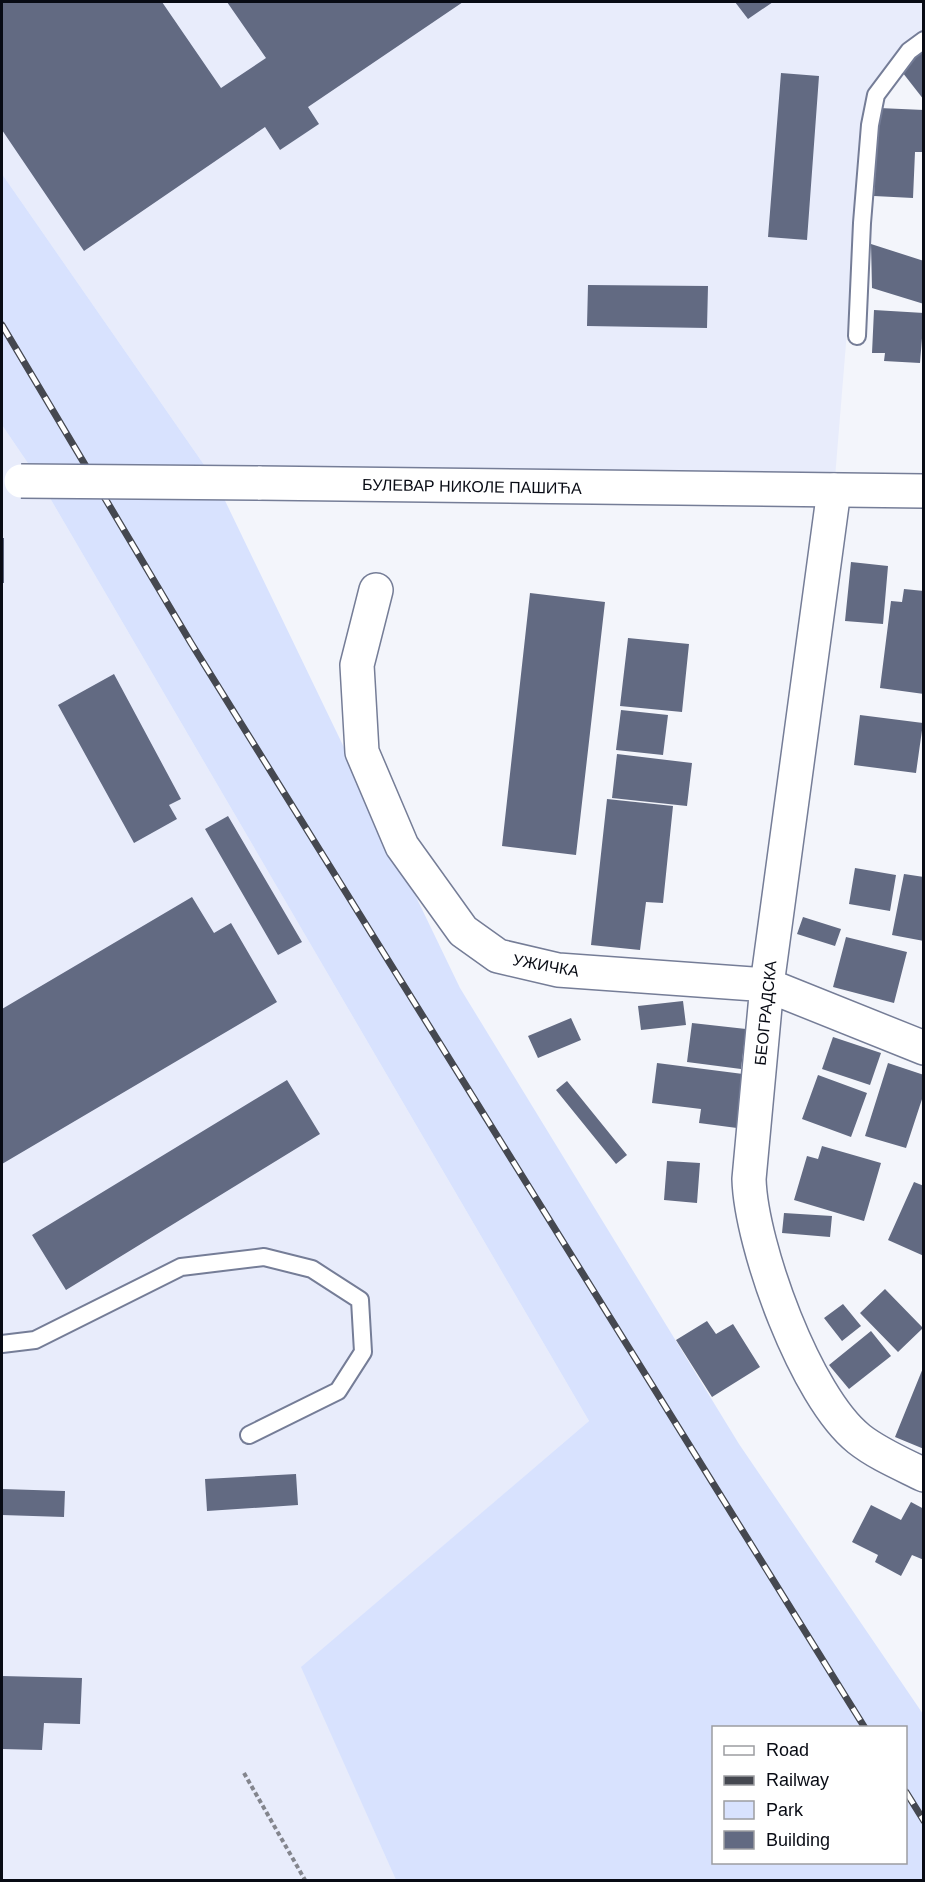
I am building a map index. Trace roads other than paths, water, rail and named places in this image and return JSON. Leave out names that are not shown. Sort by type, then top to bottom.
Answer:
[{"type":"street","name":"БУЛЕВАР НИКОЛЕ ПАШИЋА","points":[[11,481],[924,491]]},
{"type":"street","name":"БЕОГРАДСКА","points":[[834,490],[767,985],[749,1179],[750,1203],[756,1230],[780,1304],[804,1362],[826,1401],[860,1440],[924,1475]]},
{"type":"street","name":"УЖИЧКА","points":[[376,590],[357,665],[362,752],[402,846],[463,931],[498,956],[558,970],[767,985],[924,1048]]},
{"type":"lane","points":[[857,336],[862,223],[870,125],[876,95],[909,51],[924,40]]},
{"type":"lane","points":[[2,1344],[35,1340],[180,1267],[264,1257],[312,1269],[360,1300],[363,1352],[338,1391],[249,1435]]},
{"type":"railway","points":[[2,325],[191,643],[864,1726]]},
{"type":"railway","points":[[907,1794],[924,1821]]}]
